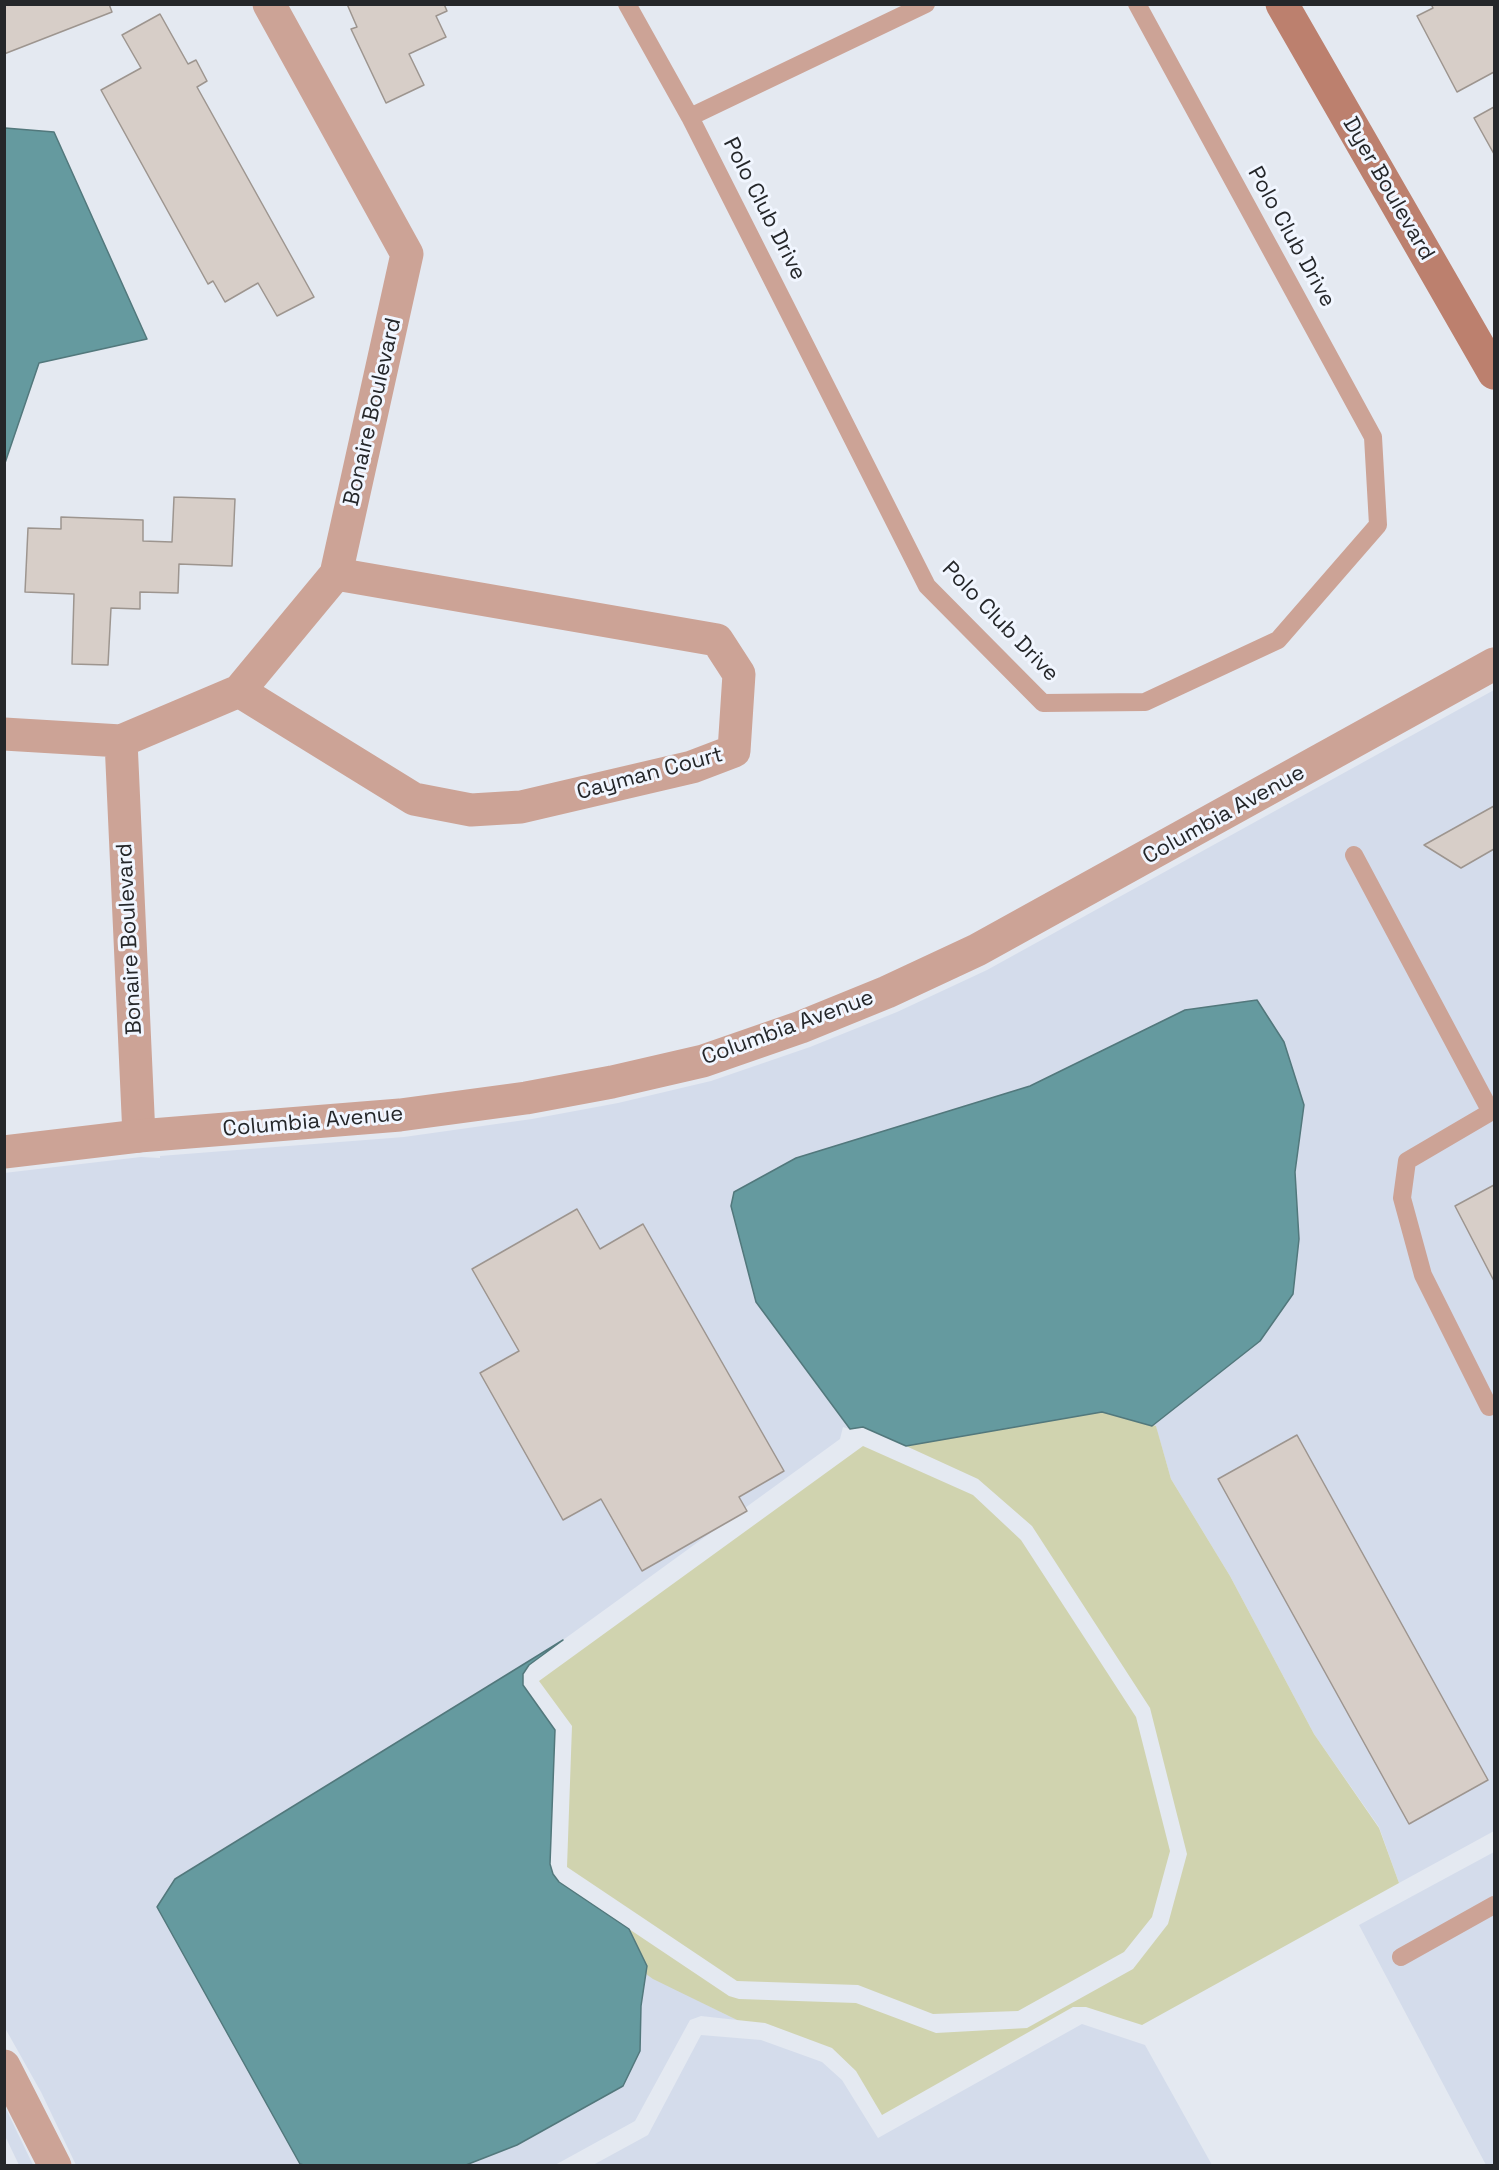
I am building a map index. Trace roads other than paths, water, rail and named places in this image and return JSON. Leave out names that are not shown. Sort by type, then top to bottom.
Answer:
[{"type":"main road","name":"Dyer Boulevard","points":[[1282,4],[1494,373]]},
{"type":"street","name":"Bonaire Boulevard","points":[[4,734],[121,741],[239,691],[336,574],[407,254],[269,4]]},
{"type":"street","name":"Cayman Court","points":[[239,691],[414,799],[471,810],[521,807],[692,767],[734,751],[739,674],[717,640],[336,574]]},
{"type":"street","name":"Columbia Avenue","points":[[4,1152],[139,1136],[400,1115],[526,1098],[612,1082],[703,1061],[801,1027],[887,992],[977,950],[1494,664]]},
{"type":"street","name":"Bonaire Boulevard","points":[[121,741],[139,1136]]},
{"type":"street","points":[[4,2067],[55,2166]]},
{"type":"lane","name":"Polo Club Drive","points":[[627,4],[690,117],[927,586],[1043,703],[1145,702],[1280,639],[1378,525],[1373,437],[1137,4]]},
{"type":"lane","points":[[690,117],[926,4]]},
{"type":"lane","points":[[1354,855],[1493,1111],[1407,1161],[1402,1198],[1422,1275],[1489,1407]]},
{"type":"lane","points":[[1401,1957],[1494,1905]]},
{"type":"water","points":[[5,128],[54,132],[147,339],[39,363],[5,463]]},
{"type":"water","points":[[1257,1000],[1284,1042],[1304,1105],[1295,1172],[1299,1239],[1293,1294],[1260,1341],[1152,1426],[1102,1412],[906,1446],[863,1427],[850,1429],[756,1302],[731,1206],[734,1192],[796,1158],[1030,1086],[1185,1010]]},
{"type":"water","points":[[563,1640],[529,1665],[523,1674],[523,1685],[555,1730],[550,1864],[553,1874],[559,1882],[629,1929],[647,1966],[641,2006],[640,2051],[623,2086],[517,2145],[466,2165],[300,2164],[157,1907],[175,1879]]}]
